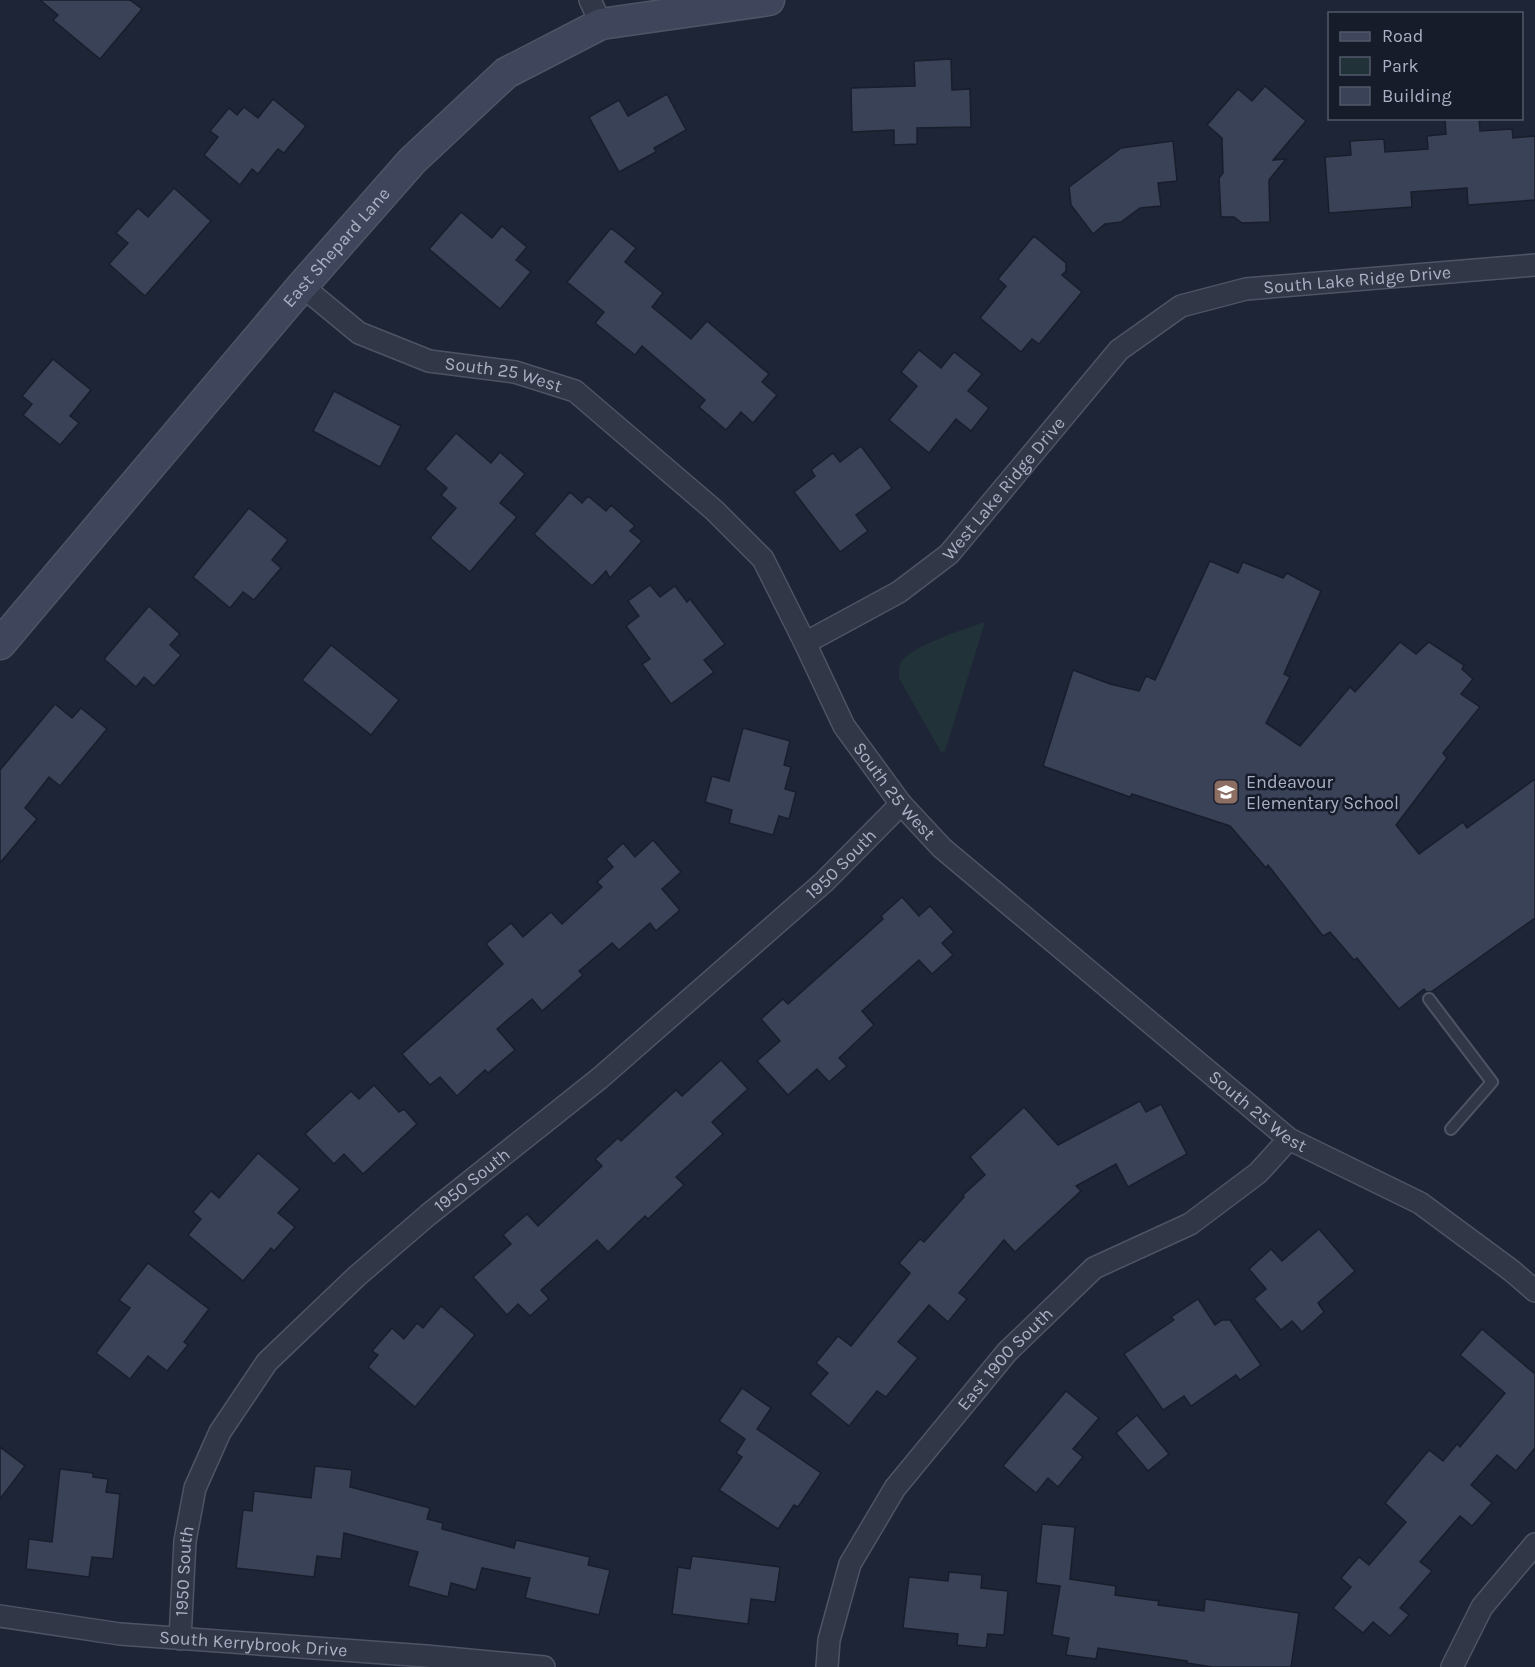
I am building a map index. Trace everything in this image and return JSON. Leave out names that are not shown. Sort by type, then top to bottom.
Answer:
[{"type":"street","name":"East Shepard Lane","points":[[0,644],[302,286],[412,161],[506,73],[595,12],[643,13],[769,0]]},
{"type":"street","name":"South Lake Ridge Drive","points":[[1181,306],[1246,289],[1535,265]]},
{"type":"street","name":"South 25 West","points":[[302,286],[359,333],[429,361],[515,372],[575,391],[714,510],[763,559],[843,726],[902,804],[942,848],[1289,1139],[1420,1203],[1512,1271],[1535,1291]]},
{"type":"street","name":"West Lake Ridge Drive","points":[[805,643],[899,592],[949,554],[1119,350],[1181,306]]},
{"type":"street","name":"1950 South","points":[[180,1639],[185,1541],[195,1488],[219,1432],[267,1362],[365,1269],[428,1215],[600,1078],[824,882],[902,804]]},
{"type":"street","name":"East 1900 South","points":[[826,1667],[829,1640],[850,1564],[895,1488],[1006,1352],[1094,1268],[1190,1224],[1258,1173],[1289,1139]]},
{"type":"street","points":[[1452,1667],[1482,1606],[1535,1544]]},
{"type":"street","name":"South Kerrybrook Drive","points":[[0,1616],[120,1634],[425,1662],[544,1667]]},
{"type":"lane","points":[[1429,999],[1492,1082],[1451,1129]]},
{"type":"green space","points":[[985,622],[945,751],[941,752],[899,678],[900,664],[905,657],[926,645]]},
{"type":"building","points":[[40,0],[130,0],[142,9],[100,59],[53,20],[58,15]]},
{"type":"building","points":[[951,59],[952,90],[970,89],[971,127],[917,128],[917,144],[894,145],[894,130],[852,132],[851,88],[915,86],[914,61]]},
{"type":"building","points":[[1265,86],[1306,121],[1273,160],[1286,159],[1269,180],[1270,222],[1242,223],[1234,217],[1221,217],[1219,178],[1223,173],[1222,138],[1207,125],[1238,89],[1252,101]]},
{"type":"building","points":[[667,94],[686,130],[654,148],[656,152],[619,172],[589,117],[619,100],[628,116]]},
{"type":"building","points":[[273,99],[306,126],[284,153],[278,149],[258,174],[252,169],[240,185],[204,155],[218,137],[210,131],[229,108],[237,115],[244,107],[258,118]]},
{"type":"building","points":[[1445,120],[1479,120],[1480,131],[1512,129],[1513,138],[1535,136],[1535,200],[1468,205],[1467,188],[1411,192],[1412,207],[1329,213],[1325,157],[1351,155],[1350,141],[1384,139],[1385,152],[1428,149],[1427,136],[1446,134]]},
{"type":"building","points":[[1173,141],[1177,181],[1158,183],[1161,206],[1140,208],[1121,222],[1105,224],[1093,234],[1071,205],[1069,187],[1121,148]]},
{"type":"building","points":[[174,188],[211,221],[145,296],[109,264],[128,243],[116,233],[138,208],[148,217]]},
{"type":"building","points":[[461,212],[492,238],[502,226],[527,247],[516,260],[531,272],[500,309],[429,249]]},
{"type":"building","points":[[611,228],[636,248],[625,262],[663,293],[652,307],[691,339],[707,321],[769,374],[762,382],[777,395],[753,423],[741,412],[726,430],[699,407],[705,400],[642,346],[635,355],[595,323],[604,312],[567,282]]},
{"type":"building","points":[[1034,236],[1066,263],[1066,271],[1062,275],[1082,292],[1039,344],[1032,339],[1021,352],[980,318],[1006,286],[998,279]]},
{"type":"building","points":[[919,350],[941,368],[954,352],[982,374],[968,391],[989,408],[971,431],[956,419],[929,453],[889,420],[917,386],[901,372]]},
{"type":"building","points":[[53,359],[91,390],[70,416],[79,423],[60,445],[23,415],[32,404],[22,396]]},
{"type":"building","points":[[334,391],[401,426],[380,467],[313,431]]},
{"type":"building","points":[[456,433],[491,463],[500,452],[525,474],[500,503],[517,517],[470,572],[430,538],[456,508],[441,495],[447,488],[425,469]]},
{"type":"building","points":[[861,446],[892,488],[856,515],[868,531],[840,552],[794,492],[815,476],[811,470],[833,453],[840,462]]},
{"type":"building","points":[[570,492],[582,503],[588,496],[606,511],[611,505],[635,526],[630,531],[642,541],[610,578],[606,571],[592,586],[534,534]]},
{"type":"building","points":[[249,508],[288,540],[272,560],[281,568],[254,600],[243,592],[230,608],[193,577]]},
{"type":"building","name":"Endeavour Elementary School","points":[[1210,561],[1238,573],[1243,562],[1283,578],[1287,573],[1321,591],[1284,674],[1290,677],[1266,723],[1300,746],[1350,687],[1355,692],[1400,642],[1416,654],[1429,642],[1464,665],[1462,669],[1473,679],[1461,694],[1480,707],[1443,753],[1447,758],[1396,825],[1419,854],[1463,822],[1467,828],[1535,779],[1535,918],[1431,992],[1426,992],[1424,989],[1399,1009],[1357,958],[1354,960],[1330,932],[1323,936],[1268,865],[1266,868],[1230,826],[1132,794],[1130,797],[1043,766],[1073,670],[1110,684],[1139,691],[1146,676],[1155,680]]},
{"type":"building","points":[[650,585],[660,597],[675,586],[687,602],[690,599],[725,644],[704,660],[714,672],[671,704],[642,664],[650,659],[626,626],[639,616],[628,601]]},
{"type":"building","points":[[149,606],[180,634],[170,645],[181,655],[154,686],[144,677],[136,687],[104,659]]},
{"type":"building","points":[[331,645],[399,700],[371,735],[302,680]]},
{"type":"building","points":[[55,704],[72,718],[81,708],[107,729],[60,786],[49,777],[25,808],[37,819],[0,863],[0,770]]},
{"type":"building","points":[[743,728],[790,741],[784,765],[791,767],[785,789],[796,792],[789,819],[779,816],[773,835],[729,823],[732,810],[705,802],[712,776],[729,781]]},
{"type":"building","points":[[653,840],[681,872],[662,889],[680,910],[656,931],[650,923],[619,950],[612,943],[579,971],[583,975],[542,1011],[532,999],[497,1029],[515,1050],[488,1073],[485,1070],[457,1096],[440,1077],[430,1085],[402,1054],[503,964],[486,944],[511,923],[523,937],[551,912],[562,924],[602,887],[597,882],[613,867],[606,859],[623,843],[635,857]]},
{"type":"building","points":[[902,897],[919,916],[930,906],[954,932],[942,943],[953,955],[932,974],[919,960],[862,1011],[874,1025],[839,1058],[847,1066],[829,1082],[817,1069],[788,1095],[757,1061],[780,1041],[761,1019],[783,999],[788,1004],[883,919],[881,916]]},
{"type":"building","points":[[721,1060],[748,1089],[712,1122],[723,1134],[676,1177],[684,1185],[648,1219],[645,1216],[608,1252],[597,1240],[541,1290],[549,1299],[530,1316],[518,1304],[507,1315],[473,1277],[511,1244],[503,1235],[527,1214],[538,1226],[602,1166],[595,1159],[618,1138],[621,1141],[676,1090],[682,1096]]},
{"type":"building","points":[[374,1085],[399,1112],[404,1109],[417,1124],[363,1174],[344,1154],[334,1164],[305,1134],[351,1091],[359,1099]]},
{"type":"building","points":[[1140,1101],[1146,1112],[1161,1104],[1187,1154],[1128,1187],[1116,1164],[1076,1186],[1081,1191],[1015,1252],[1004,1240],[959,1293],[967,1299],[948,1322],[929,1305],[898,1342],[918,1358],[886,1397],[877,1391],[849,1426],[810,1394],[828,1373],[816,1363],[838,1336],[851,1346],[910,1273],[899,1263],[920,1239],[924,1242],[964,1197],[963,1195],[985,1175],[970,1157],[1024,1107],[1058,1145]]},
{"type":"building","points":[[258,1153],[300,1189],[278,1213],[295,1227],[274,1251],[271,1248],[243,1281],[188,1235],[201,1219],[193,1212],[211,1191],[219,1198]]},
{"type":"building","points":[[1319,1229],[1355,1271],[1318,1303],[1324,1312],[1302,1332],[1292,1321],[1281,1330],[1254,1299],[1266,1289],[1249,1269],[1271,1249],[1282,1261]]},
{"type":"building","points":[[148,1263],[209,1309],[184,1342],[188,1345],[167,1371],[148,1356],[130,1379],[96,1353],[130,1308],[119,1300]]},
{"type":"building","points":[[1198,1299],[1215,1325],[1222,1320],[1230,1320],[1261,1365],[1240,1380],[1236,1375],[1191,1406],[1184,1396],[1163,1410],[1124,1354],[1174,1320],[1171,1317]]},
{"type":"building","points":[[441,1306],[475,1335],[415,1407],[368,1367],[378,1355],[372,1351],[392,1328],[404,1339],[417,1323],[423,1328]]},
{"type":"building","points":[[1482,1329],[1535,1374],[1535,1448],[1516,1471],[1497,1455],[1471,1485],[1492,1503],[1472,1526],[1460,1516],[1420,1562],[1432,1571],[1400,1608],[1409,1615],[1390,1636],[1373,1622],[1363,1633],[1333,1608],[1351,1587],[1341,1578],[1359,1557],[1369,1565],[1406,1522],[1385,1503],[1429,1450],[1443,1461],[1457,1444],[1460,1447],[1505,1393],[1460,1355]]},
{"type":"building","points":[[742,1388],[771,1408],[757,1429],[821,1473],[798,1507],[794,1505],[778,1529],[719,1490],[742,1457],[736,1453],[745,1439],[719,1421]]},
{"type":"building","points":[[1066,1391],[1099,1418],[1073,1449],[1083,1457],[1058,1487],[1048,1478],[1036,1493],[1003,1466]]},
{"type":"building","points":[[1137,1415],[1169,1454],[1148,1471],[1116,1433]]},
{"type":"building","points":[[0,1447],[25,1466],[0,1499]]},
{"type":"building","points":[[315,1466],[352,1470],[350,1487],[430,1508],[427,1519],[443,1523],[442,1529],[514,1548],[516,1540],[590,1557],[588,1565],[610,1570],[599,1615],[525,1598],[530,1578],[482,1568],[476,1590],[451,1583],[448,1597],[408,1586],[418,1552],[344,1533],[341,1559],[317,1556],[314,1577],[236,1568],[243,1510],[252,1511],[254,1491],[311,1498]]},
{"type":"building","points":[[60,1469],[93,1473],[93,1477],[108,1479],[106,1492],[120,1494],[113,1559],[92,1557],[89,1577],[26,1569],[29,1539],[52,1542]]},
{"type":"building","points":[[1042,1524],[1075,1527],[1070,1579],[1116,1586],[1115,1595],[1159,1601],[1158,1605],[1204,1611],[1205,1599],[1299,1613],[1291,1667],[1212,1667],[1187,1663],[1187,1661],[1098,1648],[1096,1659],[1066,1655],[1069,1638],[1052,1635],[1060,1586],[1036,1583]]},
{"type":"building","points":[[692,1556],[780,1567],[775,1602],[751,1599],[748,1624],[672,1614],[678,1567],[690,1569]]},
{"type":"building","points":[[949,1572],[982,1575],[981,1588],[1008,1591],[1004,1635],[988,1634],[986,1648],[957,1645],[958,1634],[903,1628],[909,1577],[948,1581]]},
{"type":"place","name":"Endeavour Elementary School","points":[[1226,792]]}]
